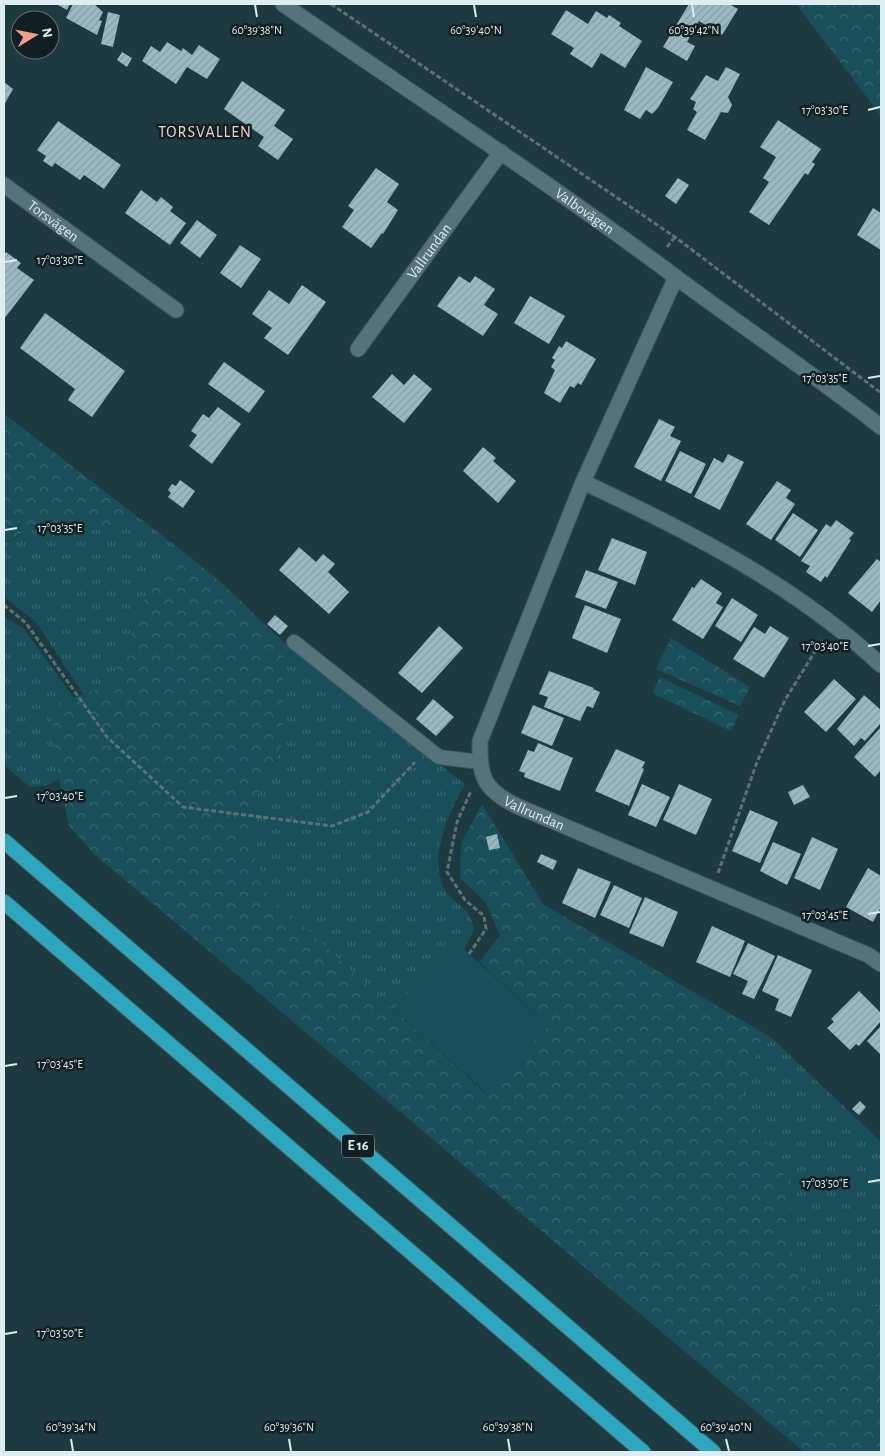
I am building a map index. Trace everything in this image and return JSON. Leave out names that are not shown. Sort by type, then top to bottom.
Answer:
[{"type":"highway","name":"E 16","points":[[4,841],[713,1452]]},
{"type":"highway","points":[[4,902],[643,1452]]},
{"type":"street","name":"Valbovägen","points":[[283,4],[501,152],[832,388],[881,427]]},
{"type":"street","name":"Vallrundan","points":[[358,349],[501,152]]},
{"type":"street","name":"Torsvägen","points":[[4,185],[176,310]]},
{"type":"street","points":[[480,766],[480,741],[583,482],[676,278]]},
{"type":"street","points":[[583,482],[640,508],[759,573],[832,624],[881,665]]},
{"type":"street","name":"Vallrundan","points":[[480,766],[487,785],[499,797],[868,955],[881,964]]},
{"type":"lane","points":[[294,642],[440,757],[480,766]]},
{"type":"path","points":[[330,4],[675,237],[881,393]]},
{"type":"path","points":[[4,605],[26,623],[107,737],[183,807],[332,826],[368,812],[428,749]]},
{"type":"path","points":[[712,889],[757,762],[785,700],[832,624]]},
{"type":"path","points":[[470,954],[486,929],[484,916],[465,900],[447,872],[457,822],[480,766]]},
{"type":"green space","points":[[795,4],[881,4],[881,116],[797,5]]},
{"type":"green space","points":[[4,414],[133,513],[110,527],[97,529],[52,528],[24,532],[12,539],[4,551]]},
{"type":"green space","points":[[133,513],[185,553],[152,580],[111,684],[83,694],[36,622],[4,597],[4,551],[7,544],[27,530],[111,527]]},
{"type":"green space","points":[[185,553],[221,582],[283,642],[283,744],[255,800],[249,842],[269,897],[289,913],[485,1093],[548,1026],[479,962],[500,936],[486,903],[460,878],[461,843],[482,804],[543,904],[772,1038],[753,1059],[743,1092],[747,1116],[773,1151],[791,1191],[790,1245],[805,1286],[849,1305],[881,1307],[881,1452],[804,1452],[95,855],[69,826],[59,779],[50,706],[111,684],[152,580]]},
{"type":"green space","points":[[4,617],[23,628],[74,698],[50,706],[59,779],[46,786],[30,787],[4,765]]},
{"type":"green space","points":[[671,638],[750,687],[740,706],[656,669]]},
{"type":"green space","points":[[283,642],[465,784],[453,807],[443,834],[438,861],[439,875],[445,891],[469,915],[474,930],[464,949],[456,942],[394,1009],[269,897],[249,842],[255,800],[283,744]]},
{"type":"green space","points":[[660,677],[739,715],[731,731],[652,693]]},
{"type":"green space","points":[[456,942],[548,1026],[486,1093],[394,1009]]},
{"type":"green space","points":[[772,1038],[881,1142],[881,1307],[849,1305],[805,1286],[790,1245],[791,1191],[773,1151],[747,1116],[743,1092],[753,1059]]},
{"type":"building","points":[[56,4],[70,4],[67,10]]},
{"type":"building","points":[[73,4],[94,4],[103,12],[99,20],[102,21],[97,35],[66,18]]},
{"type":"building","points":[[689,4],[729,4],[738,9],[722,35],[699,21],[687,42],[695,46],[687,61],[663,47]]},
{"type":"building","points":[[566,10],[588,24],[596,11],[607,18],[609,15],[621,23],[619,26],[642,41],[625,68],[601,53],[592,68],[570,54],[574,48],[551,34]]},
{"type":"building","points":[[108,12],[120,15],[113,47],[101,44]]},
{"type":"building","points":[[167,42],[181,51],[183,48],[192,55],[199,45],[220,59],[207,79],[187,67],[176,84],[142,61],[151,46],[160,52]]},
{"type":"building","points":[[122,52],[132,58],[127,67],[117,60]]},
{"type":"building","points":[[646,67],[673,82],[658,108],[652,114],[646,110],[640,119],[624,110]]},
{"type":"building","points":[[726,67],[740,74],[728,97],[732,105],[728,113],[721,112],[705,140],[687,130],[697,112],[693,109],[696,102],[690,99],[706,75],[718,81]]},
{"type":"building","points":[[242,81],[285,110],[274,126],[293,139],[278,160],[258,146],[264,137],[224,109]]},
{"type":"building","points":[[4,82],[13,89],[4,105]]},
{"type":"building","points":[[778,120],[821,149],[812,162],[815,164],[808,175],[805,173],[769,225],[749,212],[769,182],[763,178],[776,157],[760,147]]},
{"type":"building","points":[[58,121],[121,165],[104,189],[84,175],[80,180],[55,163],[52,167],[43,161],[46,156],[37,150]]},
{"type":"building","points":[[376,168],[399,184],[387,202],[398,210],[383,234],[371,248],[342,227],[354,210],[348,206]]},
{"type":"building","points":[[678,178],[689,185],[676,204],[665,196]]},
{"type":"building","points":[[141,190],[157,202],[161,197],[173,207],[170,211],[186,223],[170,245],[125,213]]},
{"type":"building","points":[[873,208],[881,213],[881,250],[857,235]]},
{"type":"building","points":[[197,220],[217,235],[200,258],[180,243]]},
{"type":"building","points":[[240,245],[261,259],[241,288],[220,273]]},
{"type":"building","points":[[6,252],[21,263],[17,268],[34,280],[4,319],[4,255]]},
{"type":"building","points":[[459,276],[470,283],[475,276],[495,289],[484,305],[498,314],[483,336],[437,306]]},
{"type":"building","points":[[302,285],[326,302],[288,355],[264,338],[272,328],[252,314],[269,290],[289,304]]},
{"type":"building","points":[[530,296],[565,316],[549,344],[514,323]]},
{"type":"building","points":[[45,313],[125,371],[92,417],[68,400],[75,389],[20,348]]},
{"type":"building","points":[[566,341],[596,359],[581,385],[578,383],[574,388],[570,386],[560,403],[544,393],[555,370],[551,367],[555,360],[552,358],[559,346],[562,348]]},
{"type":"building","points":[[224,362],[265,391],[249,413],[208,384]]},
{"type":"building","points":[[392,374],[404,385],[414,374],[432,389],[404,423],[372,397]]},
{"type":"building","points":[[218,407],[241,424],[212,464],[189,446],[197,435],[191,431],[203,414],[209,418]]},
{"type":"building","points":[[659,419],[675,427],[670,436],[681,441],[661,481],[634,467]]},
{"type":"building","points":[[483,447],[496,458],[493,461],[516,481],[498,503],[463,471]]},
{"type":"building","points":[[680,451],[706,464],[691,494],[665,481]]},
{"type":"building","points":[[728,454],[744,462],[720,510],[694,497],[714,458],[723,463]]},
{"type":"building","points":[[180,480],[195,491],[183,508],[168,497],[171,493],[168,490],[172,484],[176,486]]},
{"type":"building","points":[[777,481],[791,490],[786,498],[795,504],[771,540],[746,524]]},
{"type":"building","points":[[793,513],[818,530],[800,557],[775,540]]},
{"type":"building","points":[[836,520],[854,533],[827,578],[825,576],[821,582],[806,572],[810,566],[801,561],[826,524],[831,527]]},
{"type":"building","points":[[612,538],[647,552],[635,585],[598,570]]},
{"type":"building","points":[[299,547],[316,562],[323,554],[335,564],[328,572],[349,592],[329,614],[279,570]]},
{"type":"building","points":[[877,559],[881,562],[881,600],[872,612],[848,593]]},
{"type":"building","points":[[586,570],[618,582],[606,609],[575,597]]},
{"type":"building","points":[[701,579],[722,593],[716,603],[723,607],[703,639],[672,620],[692,587],[694,588]]},
{"type":"building","points":[[732,598],[758,615],[741,642],[715,626]]},
{"type":"building","points":[[585,605],[621,619],[607,653],[572,638]]},
{"type":"building","points":[[275,615],[288,626],[280,635],[267,624]]},
{"type":"building","points":[[439,626],[463,648],[422,693],[398,673]]},
{"type":"building","points":[[770,626],[789,638],[764,678],[733,659],[754,627],[765,634]]},
{"type":"building","points":[[549,671],[600,692],[593,708],[587,706],[580,721],[544,707],[548,697],[539,694]]},
{"type":"building","points":[[834,679],[856,699],[826,732],[804,712]]},
{"type":"building","points":[[864,695],[881,710],[881,723],[865,741],[861,738],[854,746],[837,729]]},
{"type":"building","points":[[433,699],[454,717],[436,736],[416,719]]},
{"type":"building","points":[[533,705],[564,718],[552,746],[521,733]]},
{"type":"building","points":[[881,727],[881,770],[875,777],[854,757]]},
{"type":"building","points":[[538,743],[573,758],[560,791],[524,777],[525,773],[519,771],[528,750],[534,752]]},
{"type":"building","points":[[616,749],[645,762],[629,806],[595,791]]},
{"type":"building","points":[[642,784],[670,797],[656,827],[628,815]]},
{"type":"building","points":[[679,784],[712,799],[696,835],[663,820]]},
{"type":"building","points":[[803,785],[810,797],[794,805],[788,792]]},
{"type":"building","points":[[750,810],[778,822],[760,863],[732,851]]},
{"type":"building","points":[[497,834],[500,848],[489,850],[486,837]]},
{"type":"building","points":[[812,837],[838,849],[820,890],[794,878]]},
{"type":"building","points":[[773,842],[801,854],[787,885],[760,871]]},
{"type":"building","points":[[541,854],[557,861],[553,870],[537,862]]},
{"type":"building","points":[[578,868],[611,882],[595,918],[562,903]]},
{"type":"building","points":[[868,868],[881,876],[881,907],[873,922],[846,907]]},
{"type":"building","points":[[614,885],[642,898],[629,928],[600,915]]},
{"type":"building","points":[[645,897],[678,912],[663,947],[629,933]]},
{"type":"building","points":[[712,926],[745,941],[730,977],[696,962]]},
{"type":"building","points":[[748,943],[775,956],[754,999],[742,994],[748,981],[733,974]]},
{"type":"building","points":[[778,955],[812,970],[791,1017],[775,1010],[779,999],[762,991]]},
{"type":"building","points":[[859,991],[881,1013],[881,1021],[859,1046],[856,1044],[850,1050],[827,1028],[834,1022],[831,1019]]},
{"type":"building","points":[[881,1026],[881,1055],[867,1041]]},
{"type":"building","points":[[860,1101],[866,1107],[859,1115],[852,1109]]},
{"type":"district","name":"TORSVALLEN","points":[[205,132]]}]
